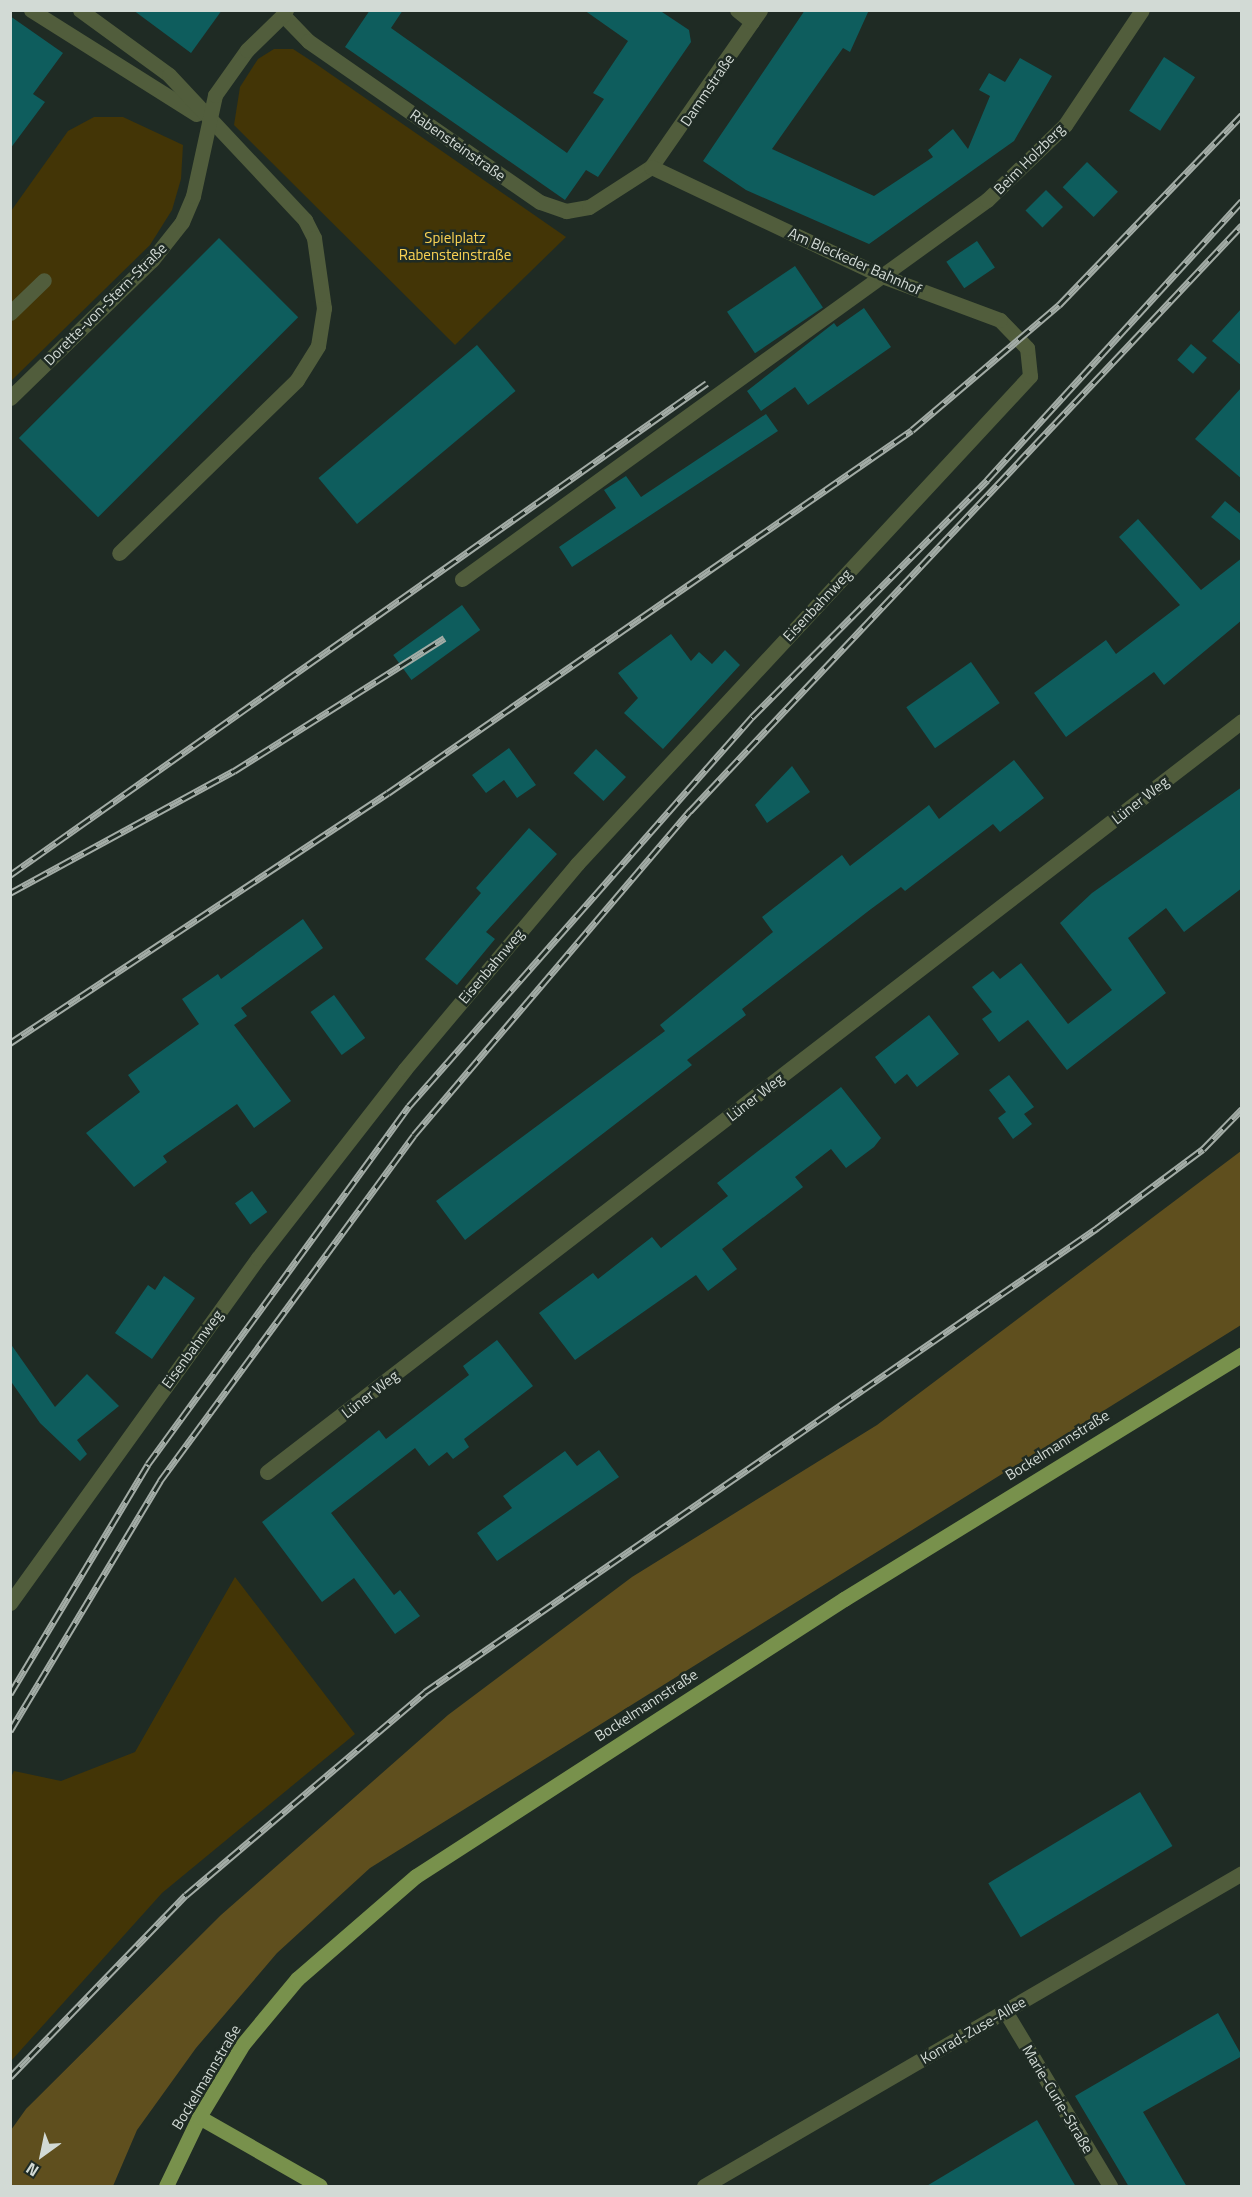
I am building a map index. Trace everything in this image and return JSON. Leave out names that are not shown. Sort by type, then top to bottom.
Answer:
[{"type":"main road","name":"Bockelmannstraße","points":[[166,2187],[199,2117],[243,2044],[297,1979],[416,1876],[834,1605],[1242,1354]]},
{"type":"main road","points":[[199,2117],[320,2187]]},
{"type":"street","points":[[31,10],[101,59],[206,120]]},
{"type":"street","points":[[80,10],[169,75],[206,120],[305,220],[314,237],[324,308],[318,346],[297,380],[119,553]]},
{"type":"street","points":[[737,10],[756,16]]},
{"type":"street","name":"Beim Holzberg","points":[[462,579],[882,276],[1028,165],[1065,125],[1142,10]]},
{"type":"street","name":"Dorette-von-Stern-Straße","points":[[10,398],[152,260],[182,222],[193,196],[206,120],[228,74],[285,13]]},
{"type":"street","name":"Rabensteinstraße","points":[[285,13],[308,41],[540,202],[566,211],[590,207],[651,167]]},
{"type":"street","name":"Dammstraße","points":[[651,167],[756,16]]},
{"type":"street","name":"Am Bleckeder Bahnhof","points":[[651,167],[882,276],[1000,320],[1027,348],[1030,376]]},
{"type":"street","points":[[10,313],[44,280]]},
{"type":"street","name":"Eisenbahnweg","points":[[10,1603],[258,1258],[405,1069],[577,864],[1030,376]]},
{"type":"street","name":"Lüner Weg","points":[[267,1472],[1242,721]]},
{"type":"street","name":"Konrad-Zuse-Allee","points":[[704,2187],[1242,1873]]},
{"type":"street","name":"Marie-Curie-Straße","points":[[1005,2011],[1110,2187]]},
{"type":"green space","name":"Spielplatz Rabensteinstraße","points":[[274,49],[293,49],[566,237],[455,345],[234,125],[240,87],[258,59]]},
{"type":"green space","points":[[94,117],[123,117],[183,145],[181,179],[172,210],[150,245],[11,381],[11,211],[68,131]]},
{"type":"green space","points":[[235,1577],[355,1734],[162,1893],[11,2061],[11,1777],[14,1771],[61,1781],[135,1752]]},
{"type":"shaded area","points":[[1241,1151],[1241,1325],[370,1868],[277,1953],[196,2048],[137,2130],[113,2186],[11,2186],[11,2130],[26,2109],[221,1915],[448,1715],[632,1577],[877,1425]]},
{"type":"building","points":[[133,10],[222,10],[191,53]]},
{"type":"building","points":[[370,10],[403,10],[391,28],[567,153],[604,99],[593,93],[628,41],[584,10],[659,10],[689,30],[691,42],[598,177],[586,170],[565,200],[345,47]]},
{"type":"building","points":[[805,10],[869,10],[850,52],[843,48],[772,149],[874,196],[933,157],[928,150],[953,129],[968,149],[990,96],[979,90],[989,73],[1005,82],[1020,58],[1052,76],[1014,141],[869,244],[746,190],[703,161]]},
{"type":"building","points":[[10,16],[63,53],[33,94],[45,102],[10,149]]},
{"type":"building","points":[[1164,57],[1195,77],[1160,131],[1129,111]]},
{"type":"building","points":[[1087,162],[1118,192],[1094,217],[1063,187]]},
{"type":"building","points":[[1046,190],[1063,207],[1042,227],[1025,211]]},
{"type":"building","points":[[219,238],[298,317],[98,517],[19,438]]},
{"type":"building","points":[[977,241],[995,268],[964,288],[946,262]]},
{"type":"building","points":[[795,266],[823,307],[755,353],[727,312]]},
{"type":"building","points":[[864,308],[891,347],[808,405],[795,387],[761,411],[747,391],[834,323],[837,327]]},
{"type":"building","points":[[1242,308],[1242,366],[1212,341]]},
{"type":"building","points":[[1191,344],[1207,358],[1193,374],[1177,360]]},
{"type":"building","points":[[477,345],[516,391],[357,524],[318,478]]},
{"type":"building","points":[[1242,387],[1242,479],[1195,439]]},
{"type":"building","points":[[766,414],[778,431],[572,567],[559,547],[616,508],[604,490],[626,476],[641,497]]},
{"type":"building","points":[[1225,501],[1242,515],[1242,542],[1211,517]]},
{"type":"building","points":[[1138,519],[1201,590],[1242,558],[1242,620],[1164,685],[1154,672],[1066,737],[1034,693],[1106,640],[1116,654],[1180,605],[1119,537]]},
{"type":"building","points":[[462,605],[480,630],[411,680],[393,655]]},
{"type":"building","points":[[671,634],[691,661],[699,652],[712,664],[725,650],[740,665],[663,749],[624,713],[638,698],[618,673]]},
{"type":"building","points":[[971,662],[1000,703],[935,748],[906,707]]},
{"type":"building","points":[[509,748],[536,785],[517,798],[504,780],[486,793],[472,775]]},
{"type":"building","points":[[596,749],[626,777],[603,801],[573,773]]},
{"type":"building","points":[[1014,760],[1044,798],[1000,832],[993,824],[905,891],[901,887],[871,909],[742,1009],[746,1015],[687,1060],[692,1065],[465,1240],[436,1201],[665,1031],[660,1025],[773,932],[762,917],[842,855],[850,866],[929,805],[939,819]]},
{"type":"building","points":[[792,766],[810,792],[767,823],[755,805]]},
{"type":"building","points":[[1242,787],[1242,888],[1184,932],[1166,908],[1128,938],[1166,993],[1067,1070],[1028,1020],[999,1042],[982,1019],[992,1012],[972,987],[993,971],[1000,979],[1021,963],[1068,1024],[1112,990],[1060,923],[1092,893]]},
{"type":"building","points":[[529,828],[557,854],[486,932],[495,939],[457,985],[425,959],[481,893],[476,888]]},
{"type":"building","points":[[303,919],[323,948],[241,1008],[247,1016],[234,1025],[291,1101],[254,1128],[237,1104],[163,1156],[167,1162],[134,1187],[86,1133],[140,1092],[128,1075],[199,1024],[182,999],[218,974],[221,979]]},
{"type":"building","points":[[334,995],[365,1038],[342,1055],[311,1012]]},
{"type":"building","points":[[929,1015],[959,1054],[917,1087],[907,1074],[895,1084],[875,1057]]},
{"type":"building","points":[[1009,1075],[1034,1107],[1024,1114],[1032,1124],[1013,1139],[998,1118],[1006,1112],[989,1090]]},
{"type":"building","points":[[841,1087],[881,1138],[874,1147],[846,1168],[831,1149],[795,1177],[803,1187],[722,1249],[737,1269],[708,1291],[696,1275],[575,1360],[539,1313],[593,1273],[598,1279],[652,1237],[661,1248],[728,1196],[717,1183]]},
{"type":"building","points":[[252,1191],[267,1212],[250,1224],[235,1203]]},
{"type":"building","points":[[164,1276],[195,1298],[152,1359],[115,1333],[148,1285],[155,1290]]},
{"type":"building","points":[[497,1340],[533,1386],[464,1439],[469,1447],[453,1459],[447,1452],[429,1466],[415,1448],[331,1513],[394,1595],[400,1590],[420,1616],[395,1634],[354,1578],[322,1602],[262,1522],[379,1430],[386,1439],[469,1375],[463,1366]]},
{"type":"building","points":[[10,1343],[55,1407],[87,1374],[119,1406],[77,1440],[87,1454],[80,1461],[40,1423],[10,1380]]},
{"type":"building","points":[[599,1450],[619,1477],[497,1561],[477,1533],[512,1508],[503,1496],[565,1451],[577,1466]]},
{"type":"building","points":[[1140,1792],[1172,1846],[1021,1937],[988,1883]]},
{"type":"building","points":[[1218,2013],[1242,2056],[1143,2112],[1187,2187],[1129,2187],[1075,2096]]},
{"type":"building","points":[[1037,2120],[1076,2187],[925,2187]]},
{"type":"railway","points":[[10,1043],[388,793],[912,430],[1059,305],[1242,115]]},
{"type":"railway","points":[[10,1694],[148,1464],[409,1106],[752,717],[987,480],[1242,201]]},
{"type":"railway","points":[[10,1731],[160,1481],[414,1135],[690,811],[1242,225]]},
{"type":"railway","points":[[10,875],[707,383]]},
{"type":"railway","points":[[10,893],[234,771],[444,638]]},
{"type":"railway","points":[[10,2077],[186,1895],[425,1692],[1097,1228],[1203,1149],[1242,1109]]}]
